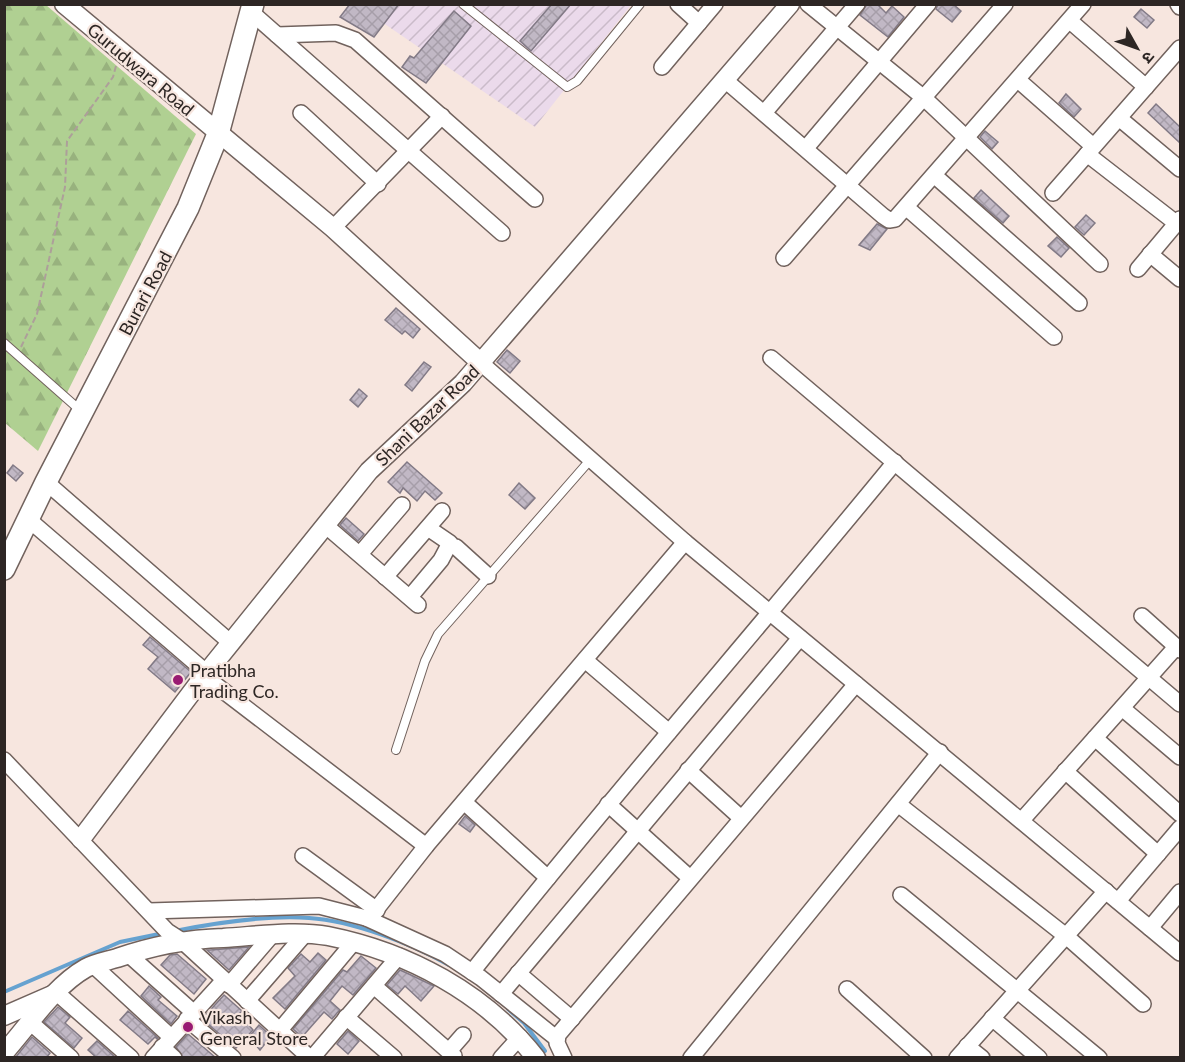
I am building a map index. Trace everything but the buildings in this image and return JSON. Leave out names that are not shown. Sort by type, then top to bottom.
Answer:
[{"type":"main road","name":"Burari Road","points":[[4,570],[46,482],[175,237],[218,134],[252,8]]},
{"type":"street","name":"Gurudwara Road","points":[[64,4],[333,228],[481,363]]},
{"type":"street","points":[[678,4],[699,23]]},
{"type":"street","points":[[662,67],[715,4]]},
{"type":"street","name":"Shani Bazar Road","points":[[81,839],[206,674],[369,471],[463,383],[790,4]]},
{"type":"street","points":[[808,4],[924,98],[1100,264]]},
{"type":"street","points":[[764,113],[857,4]]},
{"type":"street","points":[[806,148],[928,4]]},
{"type":"street","points":[[784,258],[1005,4]]},
{"type":"street","points":[[725,80],[847,186],[889,220],[895,219],[935,176],[1083,4]]},
{"type":"street","points":[[252,8],[277,35],[502,233]]},
{"type":"street","points":[[1070,21],[1146,87]]},
{"type":"street","points":[[277,35],[336,33],[355,40],[535,199]]},
{"type":"street","points":[[1053,193],[1180,48]]},
{"type":"street","points":[[1018,80],[1090,150],[1178,221],[1138,269]]},
{"type":"street","points":[[301,113],[378,184]]},
{"type":"street","points":[[333,228],[442,116]]},
{"type":"street","points":[[1119,118],[1180,169]]},
{"type":"street","points":[[935,176],[1079,303]]},
{"type":"street","points":[[907,208],[1054,337]]},
{"type":"street","points":[[1150,254],[1180,279]]},
{"type":"street","points":[[771,358],[1180,704]]},
{"type":"street","points":[[481,363],[685,542],[1180,953]]},
{"type":"street","points":[[472,972],[608,804],[771,614],[895,462]]},
{"type":"street","points":[[46,482],[231,643]]},
{"type":"street","points":[[360,554],[402,505]]},
{"type":"street","points":[[385,577],[442,511]]},
{"type":"street","points":[[28,519],[206,674],[426,846]]},
{"type":"street","points":[[325,525],[414,601],[450,543],[428,528]]},
{"type":"street","points":[[372,914],[426,846],[685,542]]},
{"type":"street","points":[[456,548],[488,576]]},
{"type":"street","points":[[1022,820],[1178,648],[1142,616]]},
{"type":"street","points":[[501,993],[800,638]]},
{"type":"street","points":[[585,660],[669,732]]},
{"type":"street","points":[[556,1038],[856,684]]},
{"type":"street","points":[[1122,708],[1180,757]]},
{"type":"street","points":[[1095,738],[1180,814]]},
{"type":"street","points":[[691,1058],[940,752]]},
{"type":"street","points":[[4,760],[153,915],[311,1058],[399,957]]},
{"type":"street","points":[[688,770],[741,818]]},
{"type":"street","points":[[1065,771],[1158,854]]},
{"type":"street","points":[[464,802],[548,878]]},
{"type":"street","points":[[608,804],[690,878]]},
{"type":"street","points":[[898,804],[1066,936],[1143,1004]]},
{"type":"street","points":[[982,1058],[962,1052],[1066,936],[1158,854],[1180,828]]},
{"type":"street","points":[[303,856],[372,914],[445,954],[501,993],[556,1038],[564,1058]]},
{"type":"street","points":[[1150,928],[1180,892]]},
{"type":"street","points":[[901,895],[1099,1058]]},
{"type":"street","points":[[153,915],[319,906],[372,914]]},
{"type":"street","points":[[247,1001],[305,934]]},
{"type":"street","points":[[5,1055],[57,993],[79,973],[93,965],[128,954],[174,935],[305,934],[328,936],[399,957],[463,990],[520,1037],[536,1058]]},
{"type":"street","points":[[162,1047],[272,935]]},
{"type":"street","points":[[280,1030],[353,943]]},
{"type":"street","points":[[128,954],[233,1058]]},
{"type":"street","points":[[93,965],[162,1047],[174,1058]]},
{"type":"street","points":[[518,973],[572,1019]]},
{"type":"street","points":[[374,986],[452,1054],[463,1035]]},
{"type":"street","points":[[847,989],[924,1058]]},
{"type":"street","points":[[4,1016],[57,993]]},
{"type":"street","points":[[57,993],[131,1058]]},
{"type":"street","points":[[346,1017],[394,1058]]},
{"type":"street","points":[[992,1018],[1039,1058]]},
{"type":"street","points":[[31,1023],[71,1058]]},
{"type":"street","points":[[501,1058],[520,1037]]},
{"type":"lane","points":[[463,4],[567,87],[577,81],[640,4]]},
{"type":"lane","points":[[4,343],[82,412]]},
{"type":"lane","points":[[396,750],[425,661],[438,634],[591,459]]},
{"type":"path","points":[[20,347],[37,314],[65,187],[67,141],[113,77],[120,51]]},
{"type":"shaded area","points":[[357,5],[631,5],[535,127]]},
{"type":"green space","points":[[5,5],[46,5],[196,134],[38,451],[5,423]]},
{"type":"waterway","points":[[175,931],[259,919],[293,917],[326,920],[381,934],[449,965]]},
{"type":"waterway","points":[[4,992],[120,942],[164,933]]},
{"type":"waterway","points":[[508,1009],[524,1023],[545,1051]]},
{"type":"place","name":"Pratibha Trading Co.","points":[[178,680]]},
{"type":"place","name":"Vikash General Store","points":[[188,1027]]}]
